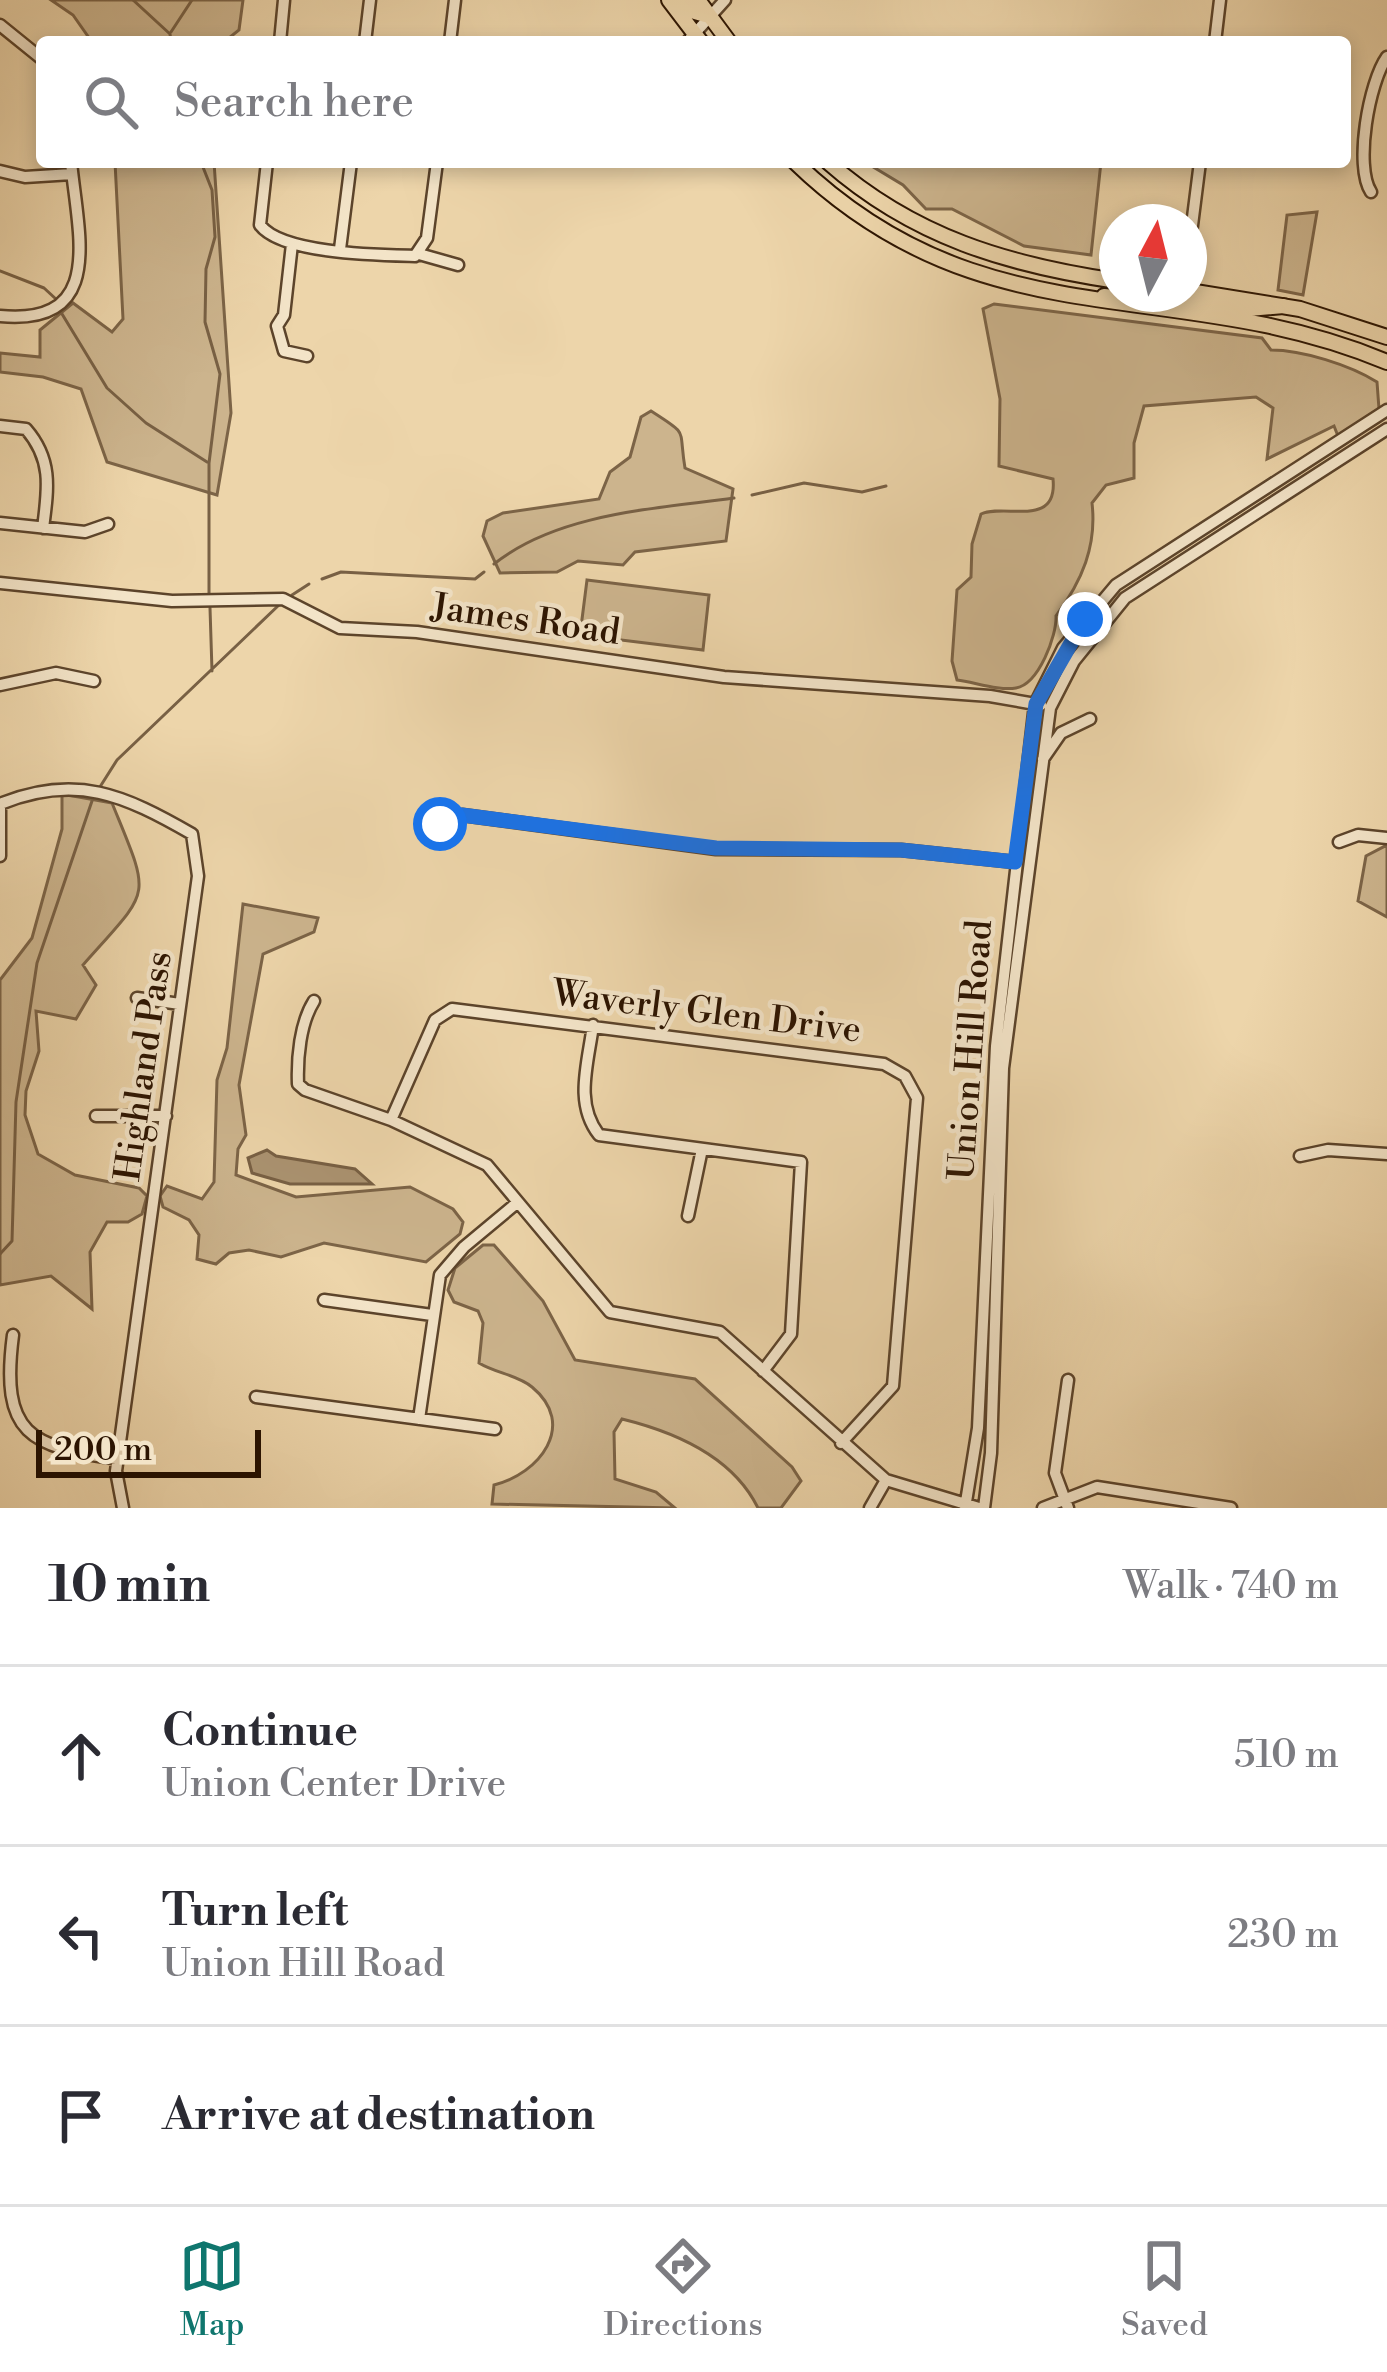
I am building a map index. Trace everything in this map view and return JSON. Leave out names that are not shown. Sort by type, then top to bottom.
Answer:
[{"type":"main road","points":[[669,0],[681,17],[686,36]]},
{"type":"main road","points":[[685,0],[695,12],[710,16]]},
{"type":"main road","points":[[698,0],[725,36]]},
{"type":"main road","points":[[802,168],[861,218],[940,262],[1008,285],[1077,298],[1099,296]]},
{"type":"main road","points":[[836,168],[885,206],[950,241],[1020,264],[1099,278]]},
{"type":"main road","points":[[940,262],[954,282]]},
{"type":"main road","points":[[1207,301],[1283,306],[1387,337]]},
{"type":"main road","points":[[1207,307],[1386,363]]},
{"type":"street","points":[[281,36],[284,0]]},
{"type":"street","points":[[366,36],[370,0]]},
{"type":"street","points":[[451,36],[455,0]]},
{"type":"street","points":[[691,36],[725,0]]},
{"type":"street","points":[[1216,36],[1220,0]]},
{"type":"street","points":[[0,25],[36,54]]},
{"type":"street","points":[[1371,192],[1362,178],[1372,86],[1387,57]]},
{"type":"street","points":[[0,171],[25,177],[72,168],[79,279],[68,301],[33,319],[0,316]]},
{"type":"street","points":[[266,168],[260,225],[269,236],[292,244],[419,254],[458,265]]},
{"type":"street","points":[[340,249],[350,168]]},
{"type":"street","points":[[419,254],[428,238],[435,168]]},
{"type":"street","points":[[1195,204],[1199,168]]},
{"type":"street","points":[[292,244],[284,315],[277,326],[284,351],[307,356]]},
{"type":"street","name":"Union Hill Road","points":[[974,1507],[993,1080],[1036,704],[1064,648],[1116,585],[1387,410]]},
{"type":"street","points":[[0,426],[26,429],[44,450],[49,481],[43,528]]},
{"type":"street","name":"Union Hill Road","points":[[974,1507],[991,1454],[1003,1059],[1050,708],[1074,661],[1125,598],[1387,429]]},
{"type":"street","points":[[0,523],[85,532],[108,524]]},
{"type":"street","name":"James Road","points":[[0,583],[172,602],[283,599],[340,628],[417,632],[724,676],[1050,708]]},
{"type":"street","points":[[0,685],[56,673],[94,680]]},
{"type":"street","points":[[1041,762],[1061,733],[1090,718]]},
{"type":"street","name":"Highland Pass","points":[[0,805],[58,785],[82,788],[158,814],[192,834],[198,877],[118,1460],[123,1508]]},
{"type":"street","points":[[0,805],[0,856]]},
{"type":"street","points":[[440,824],[462,815],[716,848],[901,850],[1015,862]]},
{"type":"street","points":[[1339,842],[1358,835],[1387,838]]},
{"type":"street","points":[[137,998],[180,1004]]},
{"type":"street","points":[[314,1001],[306,1013],[298,1084],[487,1165],[610,1312],[720,1332],[886,1480],[974,1507]]},
{"type":"street","name":"Waverly Glen Drive","points":[[391,1120],[435,1020],[452,1009],[884,1064],[905,1076],[916,1098],[893,1386],[842,1443]]},
{"type":"street","points":[[592,1025],[584,1097],[586,1118],[599,1135],[801,1162],[790,1334],[763,1371]]},
{"type":"street","points":[[96,1116],[166,1116]]},
{"type":"street","points":[[688,1216],[702,1149]]},
{"type":"street","points":[[1300,1156],[1328,1150],[1387,1154]]},
{"type":"street","points":[[419,1419],[440,1275],[518,1202]]},
{"type":"street","points":[[324,1300],[432,1315]]},
{"type":"street","points":[[13,1335],[1,1376],[3,1413],[26,1437],[50,1450],[118,1460]]},
{"type":"street","points":[[1066,1504],[1055,1473],[1068,1381]]},
{"type":"street","points":[[256,1397],[495,1429]]},
{"type":"street","points":[[870,1508],[886,1480]]},
{"type":"street","points":[[1042,1508],[1066,1504],[1097,1487],[1175,1503],[1231,1508]]},
{"type":"shaded area","points":[[51,0],[243,0],[239,30],[232,36],[88,36],[73,15]]},
{"type":"shaded area","points":[[115,168],[214,168],[231,413],[217,495],[107,462],[81,389],[43,377],[0,372],[0,353],[40,357],[40,330],[73,303],[112,332],[123,319]]},
{"type":"shaded area","points":[[875,168],[1100,168],[1091,255],[1024,246],[952,209],[926,209],[903,185]]},
{"type":"shaded area","points":[[1317,212],[1303,295],[1278,290],[1287,215]]},
{"type":"shaded area","points":[[994,304],[1262,338],[1271,350],[1326,360],[1377,382],[1379,409],[1338,436],[1334,426],[1267,459],[1273,408],[1256,397],[1144,406],[1134,443],[1134,478],[1106,485],[1092,503],[1086,562],[1056,616],[1050,646],[1039,668],[1016,688],[957,680],[952,661],[957,590],[971,577],[972,544],[981,514],[1039,509],[1052,494],[1053,479],[999,466],[1000,399],[983,309]]},
{"type":"shaded area","points":[[651,411],[680,434],[685,468],[733,489],[726,541],[635,552],[623,565],[578,561],[557,572],[500,573],[483,536],[487,521],[503,513],[599,499],[610,472],[630,457],[641,417]]},
{"type":"shaded area","points":[[587,580],[709,595],[703,650],[580,635]]},
{"type":"shaded area","points":[[62,794],[112,803],[139,877],[133,905],[83,965],[96,985],[76,1019],[36,1011],[39,1051],[26,1091],[25,1115],[38,1154],[75,1175],[139,1188],[147,1196],[142,1214],[128,1222],[107,1222],[90,1252],[92,1309],[51,1276],[0,1285],[0,980],[32,938],[62,829]]},
{"type":"shaded area","points":[[1387,845],[1387,917],[1358,901],[1366,856]]},
{"type":"shaded area","points":[[243,904],[318,918],[314,932],[263,954],[239,1085],[246,1135],[238,1149],[236,1175],[296,1197],[410,1187],[453,1209],[463,1222],[460,1234],[426,1262],[324,1243],[281,1257],[249,1250],[229,1253],[216,1264],[197,1259],[199,1235],[189,1220],[163,1207],[160,1196],[167,1186],[202,1199],[214,1182],[217,1080],[227,1048]]},
{"type":"shaded area","points":[[267,1150],[276,1156],[355,1169],[372,1184],[290,1184],[252,1173],[248,1158]]},
{"type":"shaded area","points":[[483,1245],[494,1245],[543,1301],[575,1360],[695,1379],[792,1467],[801,1481],[781,1508],[758,1508],[734,1474],[700,1449],[622,1419],[614,1432],[615,1479],[656,1492],[675,1508],[492,1504],[494,1485],[525,1470],[547,1446],[552,1417],[532,1387],[479,1363],[483,1323],[478,1311],[454,1302],[448,1290],[455,1268]]},
{"type":"waterway","points":[[133,0],[170,36]]},
{"type":"waterway","points":[[171,32],[192,0]]},
{"type":"waterway","points":[[203,168],[212,190],[215,237],[206,269],[205,322],[220,374],[209,463],[209,597]]},
{"type":"waterway","points":[[0,271],[44,288],[57,300]]},
{"type":"waterway","points":[[59,309],[107,388],[146,423],[207,462]]},
{"type":"waterway","points":[[752,495],[804,483],[862,492],[886,486]]},
{"type":"waterway","points":[[494,564],[519,547],[577,524],[734,498]]},
{"type":"waterway","points":[[322,579],[341,572],[475,579],[484,572]]},
{"type":"waterway","points":[[292,595],[309,584]]},
{"type":"waterway","points":[[98,790],[117,760],[280,604]]},
{"type":"waterway","points":[[210,608],[212,671]]},
{"type":"waterway","points":[[0,1254],[12,1241],[16,1102],[37,963],[93,798]]},
{"type":"route","points":[[440,824],[462,815],[716,848],[901,850],[1015,862],[1036,704],[1047,676],[1085,619]]}]
